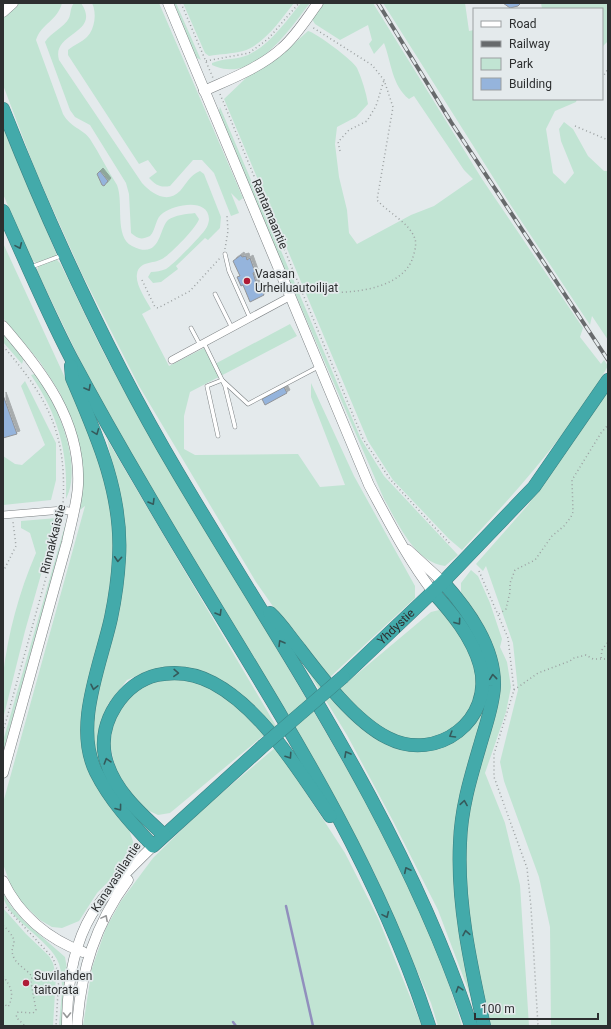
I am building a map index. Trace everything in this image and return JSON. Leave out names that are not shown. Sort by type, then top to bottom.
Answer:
[{"type":"highway","points":[[3,109],[64,254],[126,382],[177,472],[346,752],[425,905],[454,975],[471,1026]]},
{"type":"highway","points":[[3,211],[28,268],[70,356],[146,492],[315,773],[364,867],[395,933],[430,1026]]},
{"type":"highway","points":[[70,356],[72,378],[108,464],[114,494],[118,527],[119,557],[115,590],[111,618],[90,705],[88,730],[89,748],[95,770],[108,793],[153,846]]},
{"type":"highway","name":"Yhdystie","points":[[153,846],[263,746],[343,677],[443,582],[534,487],[566,443],[608,380]]},
{"type":"highway","points":[[443,582],[458,599],[476,627],[489,658],[493,678],[492,702],[466,793],[460,842],[459,874],[464,923],[484,1026]]},
{"type":"highway","points":[[254,598],[275,618],[354,713],[375,731],[389,739],[417,746],[440,742],[460,730],[470,720],[477,708],[481,695],[480,666],[475,650],[460,625],[433,592]]},
{"type":"highway","points":[[164,835],[143,815],[118,785],[105,757],[104,742],[106,726],[112,711],[120,699],[130,689],[156,675],[170,673],[186,674],[213,683],[227,692],[263,725],[285,750],[364,867]]},
{"type":"main road","points":[[3,12],[13,3]]},
{"type":"main road","name":"Rantamaantie","points":[[168,3],[369,484],[400,544],[416,570],[433,592]]},
{"type":"main road","points":[[204,91],[254,68],[272,57],[283,48],[318,3]]},
{"type":"main road","name":"Rinnakkaistie","points":[[3,326],[46,379],[60,404],[70,428],[78,472],[74,512],[3,773]]},
{"type":"main road","name":"Rantamaantie","points":[[400,544],[443,582]]},
{"type":"main road","name":"Kanavasillantie","points":[[67,1026],[68,1001],[77,950],[92,914],[124,874],[153,846]]},
{"type":"main road","name":"Kanavasillantie","points":[[77,1026],[84,970],[103,920],[120,891],[153,846]]},
{"type":"main road","points":[[3,881],[16,904],[32,921],[49,935],[77,950],[89,954]]},
{"type":"street","points":[[172,360],[291,296]]},
{"type":"street","points":[[3,515],[63,510],[74,512]]},
{"type":"lane","points":[[28,268],[64,254]]},
{"type":"lane","points":[[225,254],[229,271],[250,318]]},
{"type":"lane","points":[[215,294],[232,328]]},
{"type":"lane","points":[[191,328],[202,344],[222,380],[235,427]]},
{"type":"lane","points":[[222,380],[248,404],[320,366]]},
{"type":"lane","points":[[218,436],[207,386],[222,380]]},
{"type":"path","points":[[181,3],[364,439],[390,479],[451,546]]},
{"type":"path","points":[[206,61],[248,53],[268,39],[299,3]]},
{"type":"path","points":[[301,290],[324,293],[346,292],[370,289],[388,284],[410,265],[415,252],[415,239],[402,222],[384,208],[377,200],[393,107],[384,80],[372,65],[304,22]]},
{"type":"path","points":[[340,151],[338,142],[349,130],[367,121],[376,106],[384,80]]},
{"type":"path","points":[[575,126],[608,140]]},
{"type":"path","points":[[142,280],[155,308],[158,308],[190,291],[225,254],[228,231],[227,216]]},
{"type":"path","points":[[3,346],[33,383],[50,412],[62,455],[63,510],[62,520],[3,732]]},
{"type":"path","points":[[499,614],[506,609],[510,592],[510,583],[515,570],[535,560],[552,536],[564,526],[574,512],[572,480],[600,433],[608,425]]},
{"type":"path","points":[[3,572],[16,546],[12,514]]},
{"type":"path","points":[[480,572],[508,638],[514,690],[494,754],[494,777],[527,868],[531,907],[538,1026]]},
{"type":"path","points":[[601,658],[602,650],[608,642]]},
{"type":"path","points":[[514,690],[538,673],[570,661],[574,658],[586,655],[593,658],[608,659]]},
{"type":"path","points":[[3,904],[20,924],[46,949],[55,962],[59,975],[56,1026]]},
{"type":"path","points":[[3,925],[14,937],[15,941],[12,949],[15,959],[32,977],[30,982],[36,1010],[33,1013],[18,1012],[16,1017],[27,1026],[32,1026]]},
{"type":"path","points":[[3,976],[13,993],[13,998],[8,1007],[3,1003]]},
{"type":"green space","points":[[3,3],[62,3],[57,14],[42,30],[36,40],[63,114],[69,122],[87,135],[117,185],[120,200],[121,227],[126,241],[132,246],[142,250],[149,249],[158,242],[165,224],[171,218],[195,213],[199,219],[189,234],[171,252],[158,261],[143,265],[138,270],[137,274],[139,287],[151,309],[142,314],[169,366],[204,348],[213,365],[290,324],[297,336],[190,392],[184,416],[184,449],[195,455],[298,454],[320,487],[345,485],[311,397],[311,383],[354,476],[415,586],[415,598],[329,678],[295,638],[256,582],[139,386],[82,274],[36,172],[3,85]]},
{"type":"green space","points":[[74,3],[81,3],[86,13],[85,21],[81,27],[62,44],[59,51],[59,60],[142,183],[155,194],[170,197],[180,191],[191,177],[200,171],[204,174],[221,217],[220,228],[208,240],[205,238],[176,266],[178,269],[161,282],[153,283],[148,277],[151,272],[157,272],[170,266],[198,239],[208,225],[209,219],[207,212],[197,205],[175,207],[160,215],[150,236],[140,238],[131,233],[129,194],[126,183],[90,125],[75,117],[70,110],[45,42],[67,21]]},
{"type":"green space","points":[[92,3],[159,3],[243,198],[239,201],[231,193],[239,213],[231,216],[214,173],[202,160],[193,160],[170,186],[167,187],[158,185],[149,178],[157,172],[148,160],[139,164],[68,55],[68,50],[85,39],[92,30],[95,16]]},
{"type":"green space","points":[[174,3],[176,3],[201,60],[197,58],[193,52]]},
{"type":"green space","points":[[183,3],[294,3],[272,31],[251,48],[239,52],[209,56],[205,53]]},
{"type":"green space","points":[[301,3],[310,3],[285,35],[263,56],[252,64],[240,68],[225,69],[212,65],[212,63],[216,61],[244,57],[256,51],[277,32]]},
{"type":"green space","points":[[323,3],[373,3],[482,179],[583,328],[580,337],[601,364],[604,360],[608,366],[593,391],[559,439],[502,507],[462,550],[449,539],[393,480],[368,441],[224,99],[246,78],[278,58],[308,31],[326,41],[354,64],[362,81],[368,104],[356,117],[337,127],[335,144],[339,177],[347,210],[349,233],[357,244],[411,215],[434,206],[473,179],[464,170],[414,96],[409,99],[403,94],[395,80],[384,43],[374,54],[369,44],[372,40],[368,25],[340,40],[315,24],[312,19]]},
{"type":"green space","points":[[383,3],[465,3],[469,31],[473,30],[473,100],[577,100],[576,102],[555,111],[546,129],[553,173],[565,184],[574,173],[561,141],[559,129],[564,122],[573,129],[588,156],[604,171],[608,171],[608,340],[592,316],[590,325],[510,204]]},
{"type":"green space","points":[[541,3],[608,3],[608,41],[603,46],[603,8],[542,8]]},
{"type":"green space","points":[[220,107],[361,439],[384,476],[458,555],[445,566],[434,563],[424,557],[416,549],[401,530],[384,499],[220,120]]},
{"type":"green space","points":[[3,128],[56,253],[57,260],[60,263],[109,362],[158,450],[338,754],[387,842],[429,932],[447,979],[462,1026],[438,1026],[431,1003],[373,870],[322,773],[147,482],[92,385],[37,271],[38,267],[35,262],[31,260],[3,194]]},
{"type":"green space","points":[[3,243],[84,419],[101,463],[114,530],[111,577],[86,757],[128,827],[134,844],[131,855],[120,870],[97,893],[79,921],[62,928],[52,927],[40,920],[22,903],[12,889],[3,864],[3,803],[85,506],[80,510],[80,458],[74,428],[60,393],[40,362],[3,318]]},
{"type":"green space","points":[[3,333],[24,358],[22,364],[3,342]]},
{"type":"green space","points":[[35,374],[52,400],[66,434],[72,469],[71,485],[66,499],[63,449],[48,404],[31,375]]},
{"type":"green space","points":[[25,381],[56,443],[56,480],[51,500],[3,505],[3,456],[15,464],[22,465],[45,445],[21,386]]},
{"type":"green space","points":[[608,391],[608,1026],[551,1026],[550,927],[539,877],[504,781],[500,762],[518,690],[513,643],[486,566],[483,571],[476,564],[528,505]]},
{"type":"green space","points":[[107,439],[289,748],[207,675],[177,667],[145,672],[127,680],[108,704],[99,734],[103,768],[144,823],[142,828],[97,763],[92,723],[97,694],[112,633],[119,495]]},
{"type":"green space","points":[[57,518],[25,631],[3,719],[2,680],[5,659],[19,598],[36,553],[30,533],[21,528],[21,521]]},
{"type":"green space","points":[[66,522],[64,533],[3,753],[3,741]]},
{"type":"green space","points":[[471,570],[478,576],[490,603],[502,639],[500,647],[507,662],[511,687],[506,712],[485,773],[505,823],[520,885],[529,1026],[489,1026],[468,916],[464,854],[466,812],[497,706],[461,592],[461,583]]},
{"type":"green space","points":[[439,610],[452,620],[467,647],[479,676],[475,698],[467,717],[449,734],[428,740],[400,739],[371,722],[338,690],[431,612]]},
{"type":"green space","points":[[301,660],[354,719],[432,749],[489,695],[454,842],[454,884],[475,1008],[438,910],[347,735]]},
{"type":"green space","points":[[171,678],[193,680],[214,689],[232,703],[264,735],[170,813],[158,815],[147,810],[137,801],[117,774],[110,745],[113,720],[122,704],[132,694],[151,682]]},
{"type":"green space","points":[[276,747],[345,853],[378,918],[422,1026],[83,1026],[92,968],[106,928],[121,901],[153,858],[205,807]]},
{"type":"green space","points":[[3,893],[11,906],[25,922],[65,957],[68,975],[62,1008],[62,1026],[59,1026],[62,979],[59,964],[47,946],[11,911],[5,902]]},
{"type":"green space","name":"Suvilahden taitorata","points":[[3,908],[26,934],[49,956],[53,963],[56,976],[53,1026],[3,1026]]},
{"type":"building","points":[[503,3],[521,3],[518,6],[510,8]]},
{"type":"building","points":[[100,171],[108,181],[104,186],[102,185],[97,174]]},
{"type":"building","name":"Vaasan Urheiluautoilijat","points":[[241,255],[242,257],[246,256],[247,260],[250,258],[255,272],[253,273],[257,286],[260,285],[264,295],[250,302],[243,285],[241,286],[237,277],[240,276],[233,261]]},
{"type":"building","points":[[284,387],[287,393],[265,405],[262,399]]},
{"type":"building","points":[[3,395],[17,434],[3,438]]},
{"type":"waterway","points":[[286,906],[313,1026]]},
{"type":"waterway","points":[[233,1022],[236,1026]]},
{"type":"railway","points":[[378,3],[451,122],[608,360]]},
{"type":"place","name":"Vaasan Urheiluautoilijat","points":[[247,281]]},
{"type":"place","name":"Suvilahden taitorata","points":[[26,983]]}]
